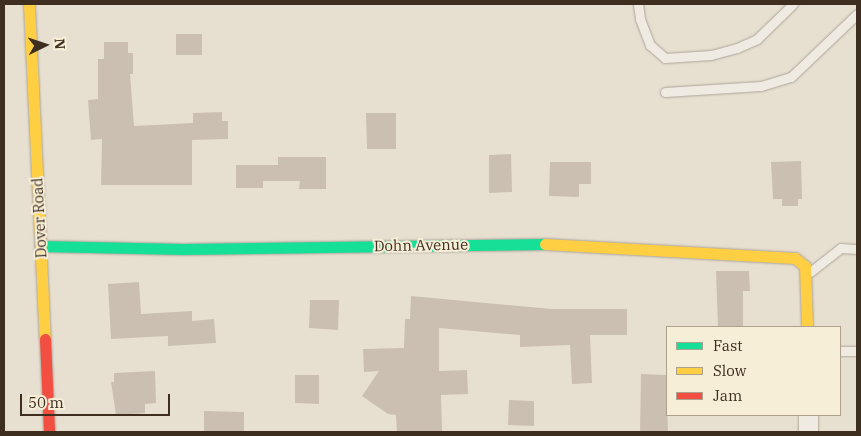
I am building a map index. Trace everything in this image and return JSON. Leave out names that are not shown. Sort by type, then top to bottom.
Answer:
[{"type":"street","name":"Dover Road","points":[[29,4],[49,432]]},
{"type":"street","name":"Dohn Avenue","points":[[40,246],[183,249],[516,243],[783,255],[800,261],[806,275]]},
{"type":"street","points":[[806,275],[807,326]]},
{"type":"street","points":[[808,416],[808,432]]},
{"type":"lane","points":[[638,4],[640,20],[650,45],[665,58],[711,55],[737,48],[757,39],[793,4]]},
{"type":"lane","points":[[665,92],[761,86],[791,76],[857,14]]},
{"type":"lane","points":[[806,275],[841,248],[857,249]]},
{"type":"lane","points":[[841,351],[857,351]]},
{"type":"building","points":[[176,34],[202,34],[202,55],[176,55]]},
{"type":"building","points":[[104,42],[128,42],[128,53],[133,53],[133,74],[130,74],[134,126],[193,123],[193,113],[222,112],[222,121],[228,121],[228,139],[192,140],[192,185],[101,185],[102,139],[91,140],[88,100],[98,99],[98,59],[104,59]]},
{"type":"building","points":[[366,113],[396,113],[396,149],[367,149]]},
{"type":"building","points":[[511,154],[512,192],[489,193],[489,155]]},
{"type":"building","points":[[278,157],[326,157],[326,189],[299,189],[300,181],[263,181],[263,188],[236,188],[236,165],[278,165]]},
{"type":"building","points":[[801,161],[802,199],[798,199],[798,206],[782,206],[782,199],[773,199],[771,162]]},
{"type":"building","points":[[550,162],[591,162],[591,184],[579,184],[579,197],[549,196]]},
{"type":"building","points":[[716,271],[749,271],[750,291],[743,291],[743,326],[718,326]]},
{"type":"building","points":[[139,282],[141,314],[192,311],[192,321],[214,319],[216,343],[168,346],[168,336],[111,339],[108,284]]},
{"type":"building","points":[[411,296],[552,309],[627,309],[627,335],[590,335],[592,383],[572,384],[570,345],[520,347],[520,335],[439,328],[439,371],[467,370],[468,394],[441,395],[442,432],[397,432],[396,415],[388,414],[362,396],[379,371],[364,372],[363,349],[404,348],[405,319],[410,319]]},
{"type":"building","points":[[310,300],[339,300],[338,330],[309,328]]},
{"type":"building","points":[[155,371],[156,403],[145,404],[145,413],[116,415],[111,382],[114,382],[114,373]]},
{"type":"building","points":[[641,374],[666,375],[668,432],[640,432]]},
{"type":"building","points":[[295,375],[319,375],[319,404],[295,403]]},
{"type":"building","points":[[509,400],[534,401],[534,426],[508,425]]},
{"type":"building","points":[[204,411],[244,412],[244,432],[204,432]]},
{"type":"traffic: fast","points":[[40,246],[183,249],[545,244]]},
{"type":"traffic: slow","points":[[29,4],[45,339]]},
{"type":"traffic: slow","points":[[545,244],[795,258],[805,266],[807,326]]},
{"type":"traffic: jam","points":[[45,339],[49,432]]}]
